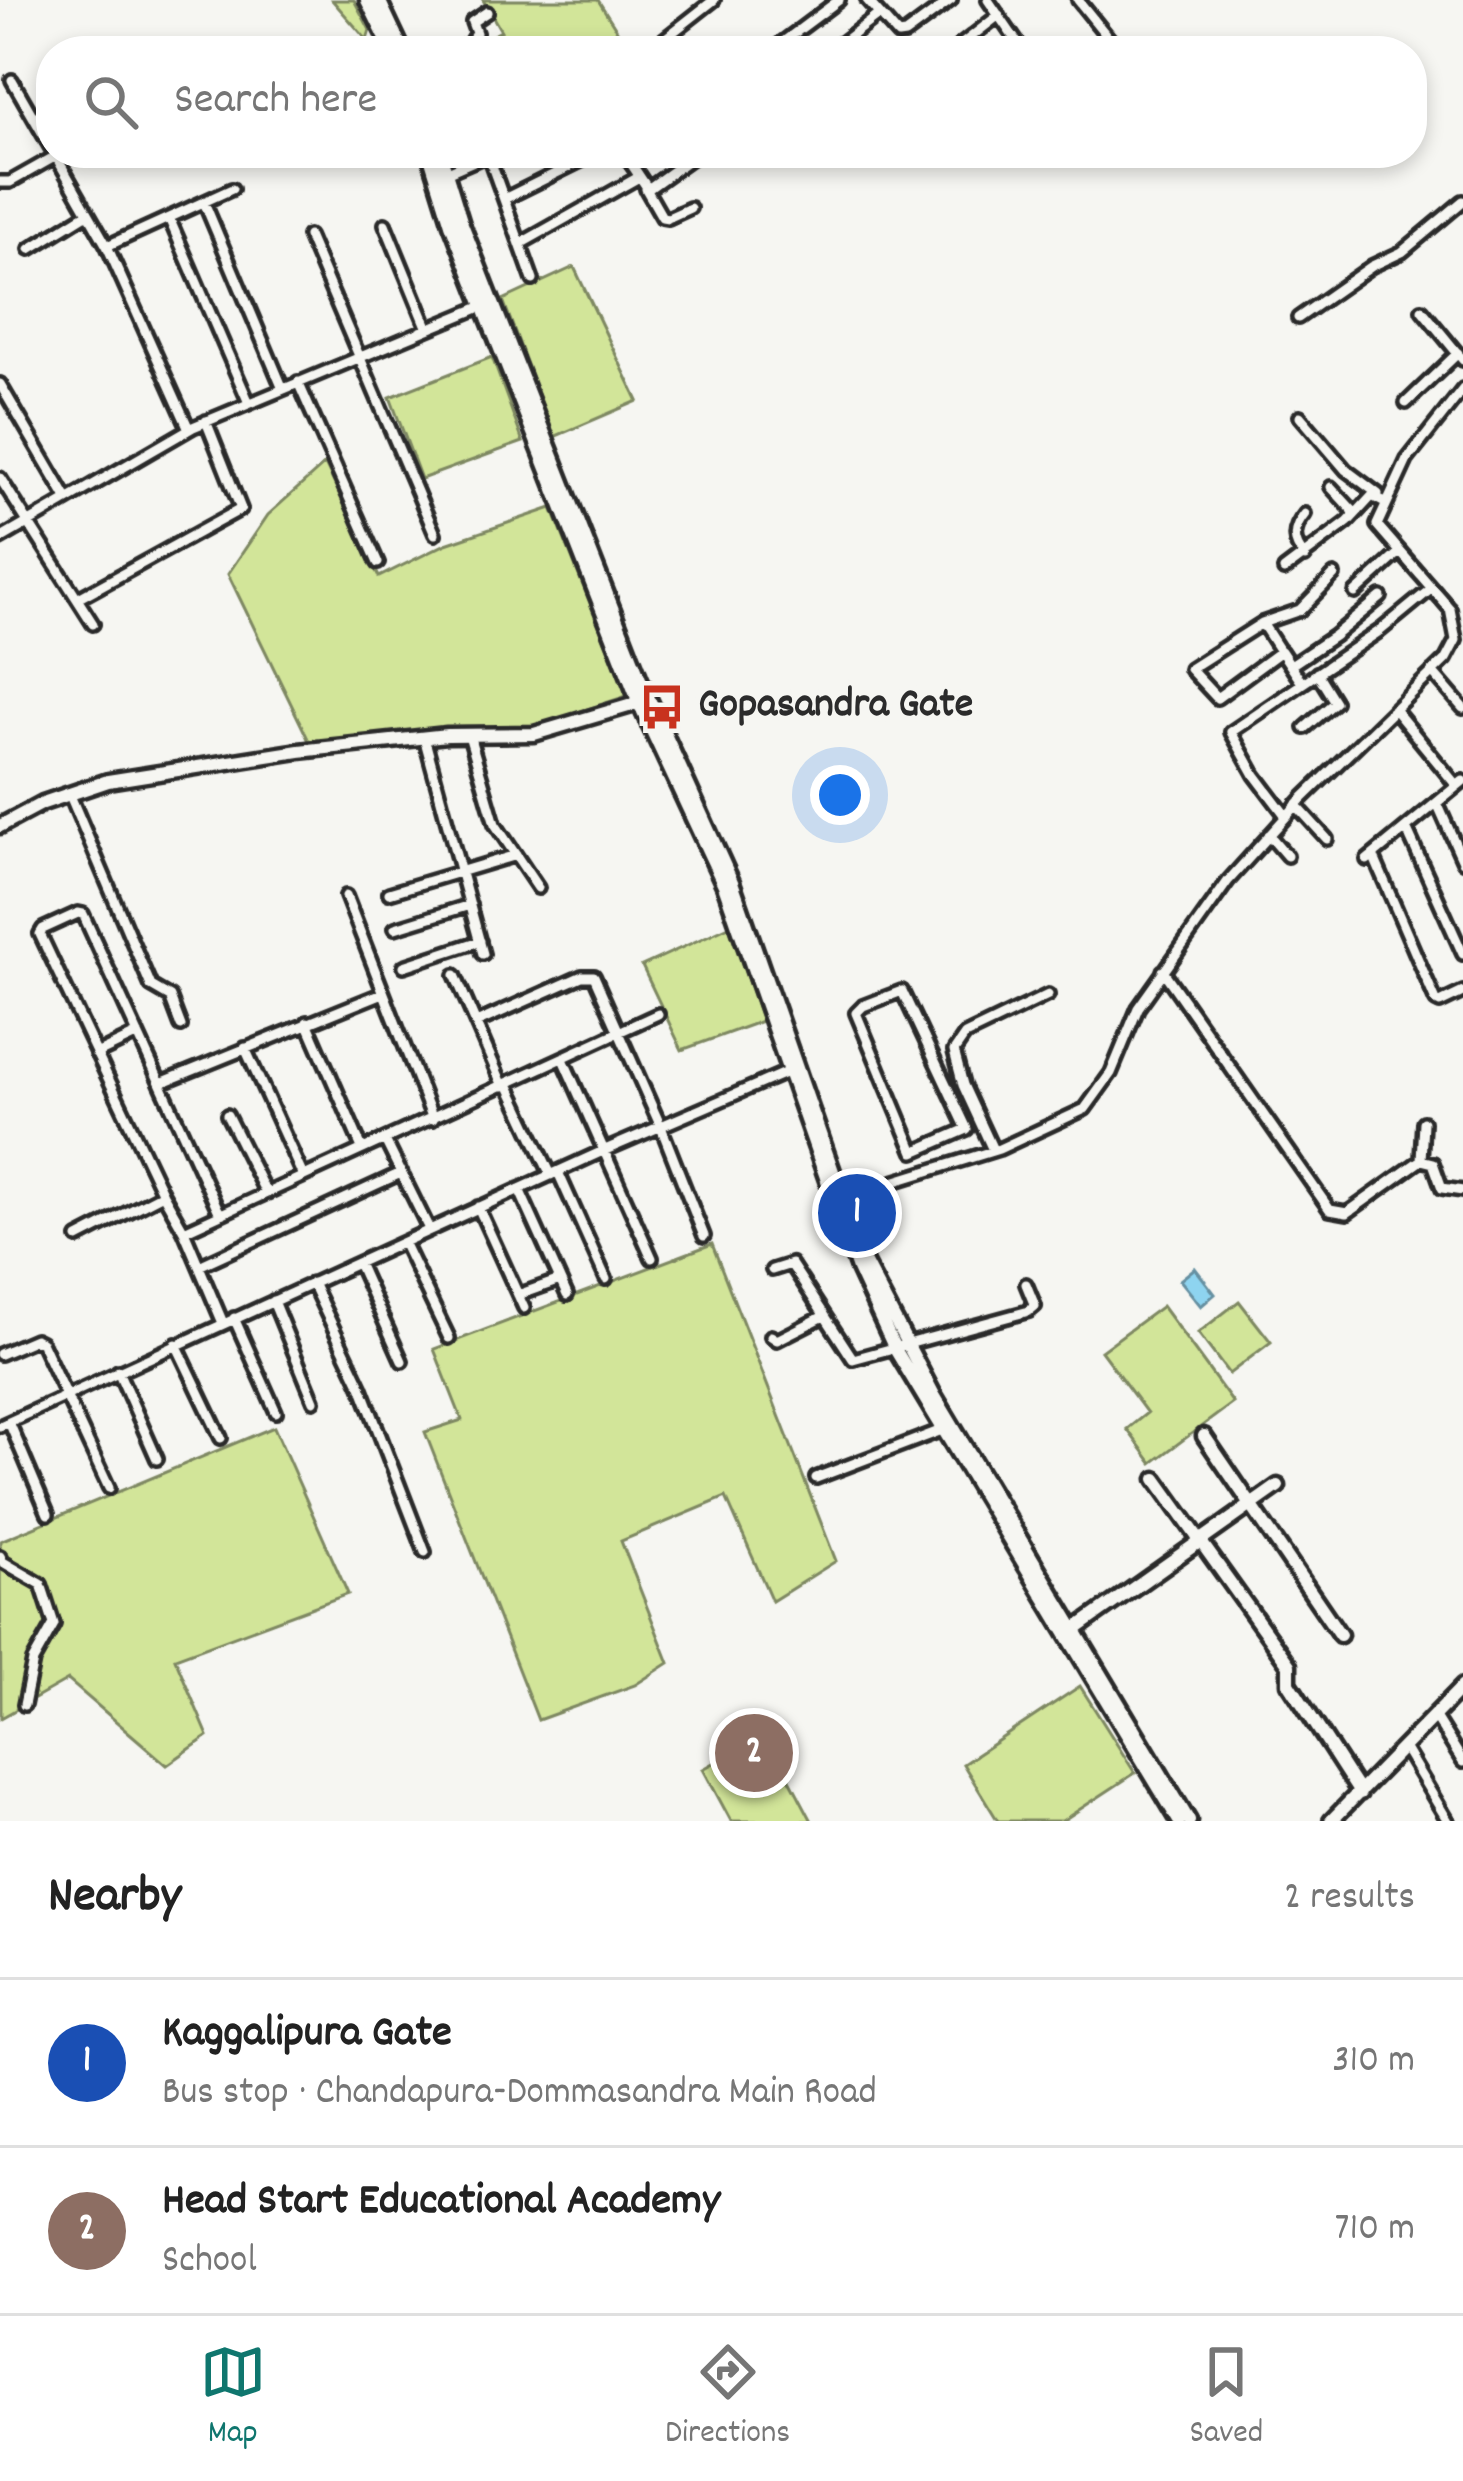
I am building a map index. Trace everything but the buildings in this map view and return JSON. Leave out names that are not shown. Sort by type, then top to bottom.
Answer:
[{"type":"main road","points":[[367,0],[385,36]]},
{"type":"main road","points":[[379,0],[396,36]]},
{"type":"main road","points":[[437,168],[644,701]]},
{"type":"main road","points":[[441,168],[483,306],[644,701],[732,882],[839,1199],[900,1348],[942,1430],[1179,1821]]},
{"type":"main road","points":[[0,826],[69,793],[108,781],[424,737],[534,734],[644,701]]},
{"type":"main road","points":[[900,1348],[1189,1821]]},
{"type":"main road","points":[[1204,1436],[1340,1635]]},
{"type":"main road","points":[[1156,1479],[1289,1665],[1289,1683],[1360,1793]]},
{"type":"main road","points":[[1073,1631],[1278,1486]]},
{"type":"main road","points":[[1331,1821],[1463,1686]]},
{"type":"street","points":[[669,36],[714,0]]},
{"type":"street","points":[[791,36],[839,0]]},
{"type":"street","points":[[866,0],[892,33],[905,34],[950,0]]},
{"type":"street","points":[[988,0],[1013,36]]},
{"type":"street","points":[[1078,0],[1107,36]]},
{"type":"street","points":[[474,36],[472,22],[487,12]]},
{"type":"street","points":[[851,36],[878,15]]},
{"type":"street","points":[[972,36],[999,15]]},
{"type":"street","points":[[12,80],[36,122]]},
{"type":"street","points":[[0,182],[10,182],[36,165]]},
{"type":"street","points":[[62,168],[106,246],[188,429]]},
{"type":"street","points":[[441,175],[457,168]]},
{"type":"street","points":[[494,168],[533,280]]},
{"type":"street","points":[[504,199],[567,168]]},
{"type":"street","points":[[635,168],[662,217],[690,208]]},
{"type":"street","points":[[646,189],[676,168]]},
{"type":"street","points":[[520,244],[639,177]]},
{"type":"street","points":[[106,246],[232,189]]},
{"type":"street","points":[[1298,318],[1372,266],[1402,253],[1463,201]]},
{"type":"street","points":[[204,202],[283,389]]},
{"type":"street","points":[[30,249],[88,213]]},
{"type":"street","points":[[169,218],[249,403]]},
{"type":"street","points":[[385,224],[428,329]]},
{"type":"street","points":[[308,236],[435,534]]},
{"type":"street","points":[[0,539],[188,429],[483,306]]},
{"type":"street","points":[[1406,403],[1461,357],[1422,310]]},
{"type":"street","points":[[298,382],[378,563]]},
{"type":"street","points":[[0,386],[66,497]]},
{"type":"street","points":[[839,1199],[993,1150],[1074,1117],[1094,1100],[1111,1073],[1138,1008],[1228,881],[1296,805],[1458,653],[1450,609],[1378,529],[1407,460],[1462,394]]},
{"type":"street","points":[[1300,416],[1346,470],[1386,501]]},
{"type":"street","points":[[77,599],[241,509],[206,421]]},
{"type":"street","points":[[0,478],[94,624]]},
{"type":"street","points":[[1331,487],[1355,513]]},
{"type":"street","points":[[1284,570],[1305,557],[1370,497],[1386,501]]},
{"type":"street","points":[[1305,514],[1294,536],[1305,557]]},
{"type":"street","points":[[1355,593],[1400,552]]},
{"type":"street","points":[[1280,651],[1217,698],[1190,669],[1262,623],[1300,610],[1334,575]]},
{"type":"street","points":[[1286,816],[1231,732],[1385,627],[1432,588]]},
{"type":"street","points":[[1291,665],[1381,597]]},
{"type":"street","points":[[1450,609],[1463,601]]},
{"type":"street","points":[[1262,623],[1302,682]]},
{"type":"street","points":[[1305,728],[1335,702],[1317,673]]},
{"type":"street","points":[[1432,673],[1463,708]]},
{"type":"street","points":[[1394,709],[1460,784],[1370,857],[1436,1001],[1440,1004],[1463,992]]},
{"type":"street","points":[[469,735],[495,824],[538,888]]},
{"type":"street","points":[[424,737],[483,954]]},
{"type":"street","points":[[69,793],[151,986],[170,997],[181,1026]]},
{"type":"street","points":[[1436,803],[1463,861]]},
{"type":"street","points":[[1296,805],[1327,839]]},
{"type":"street","points":[[1406,828],[1463,954]]},
{"type":"street","points":[[1269,835],[1287,856]]},
{"type":"street","points":[[389,893],[516,855]]},
{"type":"street","points":[[346,896],[434,1119]]},
{"type":"street","points":[[395,928],[470,905]]},
{"type":"street","points":[[220,1214],[83,914],[43,929],[40,934],[163,1194],[276,1412]]},
{"type":"street","points":[[404,966],[480,941]]},
{"type":"street","points":[[1162,971],[1330,1210],[1347,1213],[1421,1160]]},
{"type":"street","points":[[455,975],[505,1085],[606,1279]]},
{"type":"street","points":[[476,1023],[582,976],[594,976],[704,1236]]},
{"type":"street","points":[[902,991],[908,997],[967,1125],[964,1132],[939,1143],[914,1153],[911,1149],[856,1013],[863,1006],[902,991]]},
{"type":"street","points":[[161,1083],[383,992]]},
{"type":"street","points":[[993,1150],[963,1085],[954,1051],[965,1035],[1048,995]]},
{"type":"street","points":[[184,1231],[658,1014]]},
{"type":"street","points":[[308,1022],[362,1148]]},
{"type":"street","points":[[96,1054],[137,1034]]},
{"type":"street","points":[[245,1048],[303,1176]]},
{"type":"street","points":[[563,1058],[652,1258]]},
{"type":"street","points":[[48,1514],[5,1424],[428,1229],[794,1069]]},
{"type":"street","points":[[226,1114],[266,1193]]},
{"type":"street","points":[[1421,1160],[1423,1122]]},
{"type":"street","points":[[385,1140],[428,1229]]},
{"type":"street","points":[[939,1143],[947,1162]]},
{"type":"street","points":[[1421,1160],[1432,1163],[1442,1188],[1463,1191]]},
{"type":"street","points":[[199,1267],[401,1173]]},
{"type":"street","points":[[519,1189],[567,1295]]},
{"type":"street","points":[[78,1238],[163,1194]]},
{"type":"street","points":[[478,1207],[524,1308]]},
{"type":"street","points":[[403,1242],[449,1338]]},
{"type":"street","points":[[358,1263],[402,1361]]},
{"type":"street","points":[[772,1270],[791,1264],[853,1359],[1033,1309],[1026,1284]]},
{"type":"street","points":[[518,1295],[560,1280]]},
{"type":"street","points":[[312,1283],[361,1386],[425,1552]]},
{"type":"street","points":[[273,1300],[314,1401]]},
{"type":"street","points":[[771,1336],[777,1340],[824,1316]]},
{"type":"street","points":[[0,1354],[35,1339],[41,1342],[109,1488]]},
{"type":"street","points":[[176,1344],[221,1438]]},
{"type":"street","points":[[118,1371],[157,1460]]},
{"type":"street","points":[[817,1478],[942,1430]]},
{"type":"street","points":[[0,1556],[41,1584],[54,1624],[33,1661],[24,1706]]},
{"type":"street","points":[[1435,1717],[1463,1762]]},
{"type":"street","points":[[1405,1750],[1448,1821]]},
{"type":"green space","points":[[332,0],[354,0],[370,30],[364,36]]},
{"type":"green space","points":[[483,0],[598,0],[621,36],[491,36],[501,31]]},
{"type":"green space","points":[[574,267],[638,401],[554,437],[503,300]]},
{"type":"green space","points":[[492,357],[523,442],[421,479],[390,397]]},
{"type":"green space","points":[[325,464],[379,577],[446,544],[552,508],[627,696],[527,729],[310,743],[228,574],[268,515]]},
{"type":"green space","points":[[729,926],[762,1021],[682,1050],[642,966]]},
{"type":"green space","points":[[712,1244],[836,1561],[772,1601],[726,1497],[621,1541],[669,1663],[635,1685],[538,1720],[425,1432],[462,1420],[434,1349]]},
{"type":"green space","points":[[1239,1301],[1271,1342],[1229,1374],[1198,1333]]},
{"type":"green space","points":[[1162,1306],[1233,1403],[1152,1463],[1127,1429],[1147,1413],[1101,1351]]},
{"type":"green space","points":[[274,1427],[348,1594],[175,1658],[208,1736],[167,1765],[68,1680],[1,1718],[0,1541]]},
{"type":"green space","points":[[1080,1686],[1135,1773],[1062,1821],[998,1821],[963,1764]]},
{"type":"green space","points":[[766,1734],[812,1821],[731,1821],[703,1769]]},
{"type":"water","points":[[1195,1268],[1215,1294],[1201,1306],[1180,1280]]},
{"type":"place","name":"Gopasandra Gate","points":[[662,707]]},
{"type":"place","name":"Kaggalipura Gate","points":[[857,1213]]},
{"type":"place","name":"Head Start Educational Academy","points":[[754,1753]]}]
